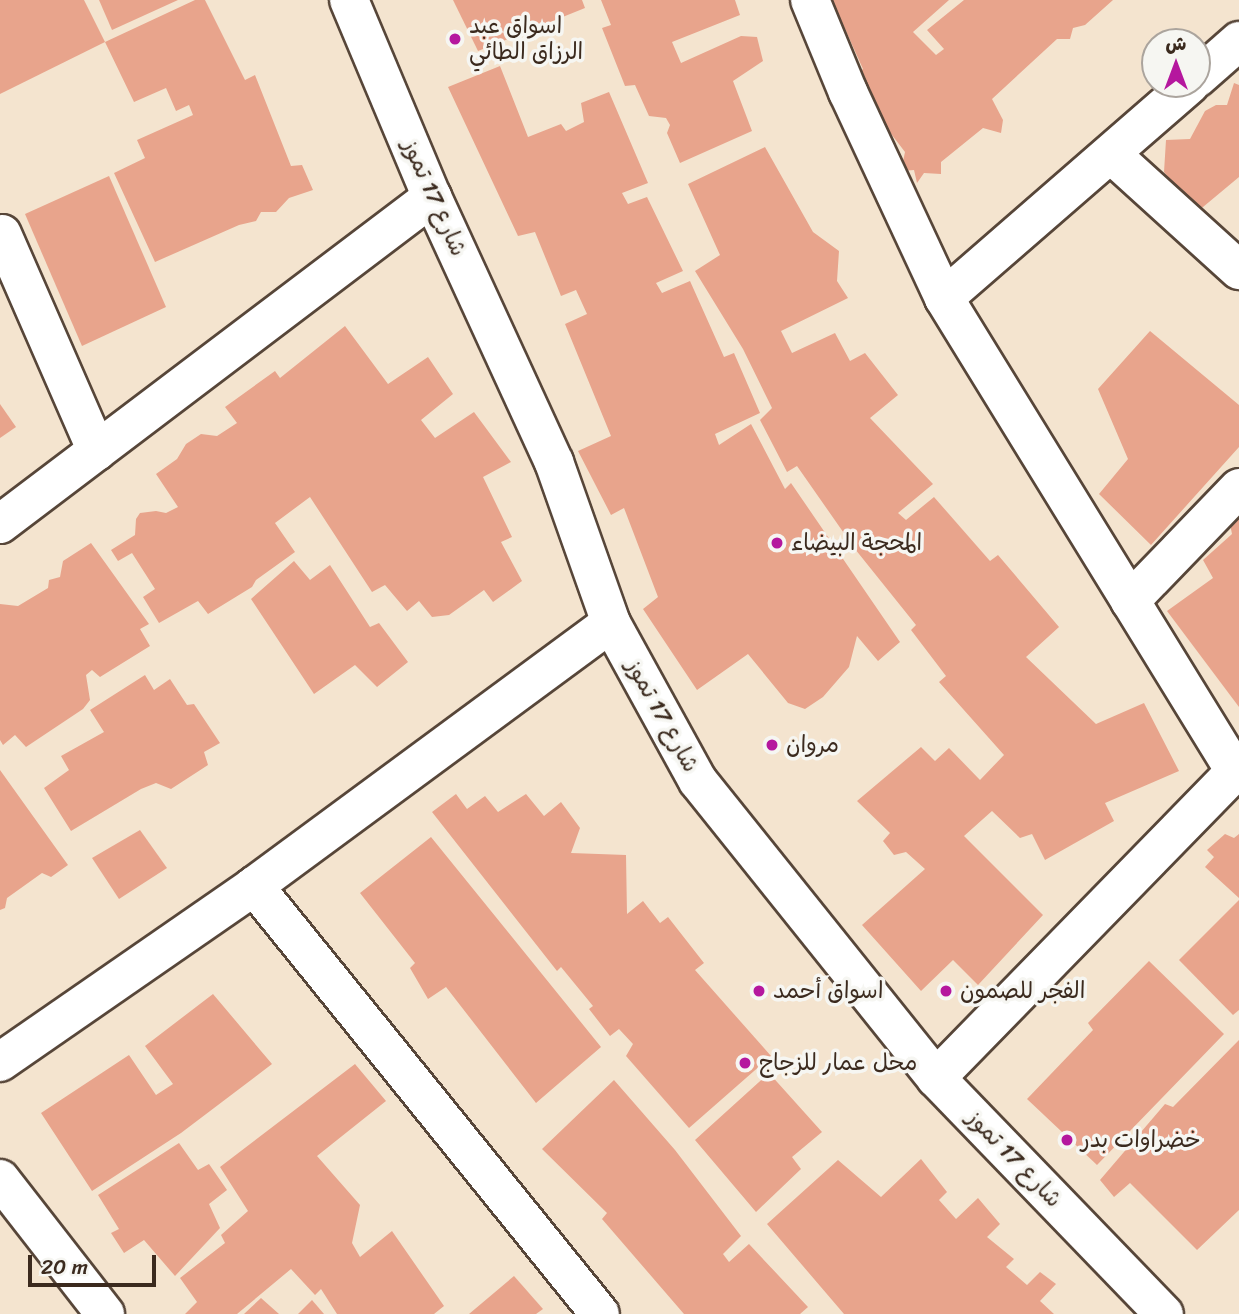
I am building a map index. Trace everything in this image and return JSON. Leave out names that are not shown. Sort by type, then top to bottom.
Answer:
[{"type":"street","name":"شارع 17 تموز","points":[[349,0],[432,197],[554,462],[611,623],[698,781],[936,1078],[1164,1314]]},
{"type":"street","points":[[810,0],[848,92],[944,298],[1130,601],[1237,769],[936,1078]]},
{"type":"street","points":[[1211,66],[1239,41]]},
{"type":"street","points":[[944,298],[1174,98]]},
{"type":"street","points":[[1111,154],[1239,270]]},
{"type":"street","points":[[0,524],[432,197]]},
{"type":"street","points":[[2,234],[97,451]]},
{"type":"street","points":[[1130,601],[1239,488]]},
{"type":"street","points":[[0,1062],[254,886],[611,623]]},
{"type":"street","points":[[254,886],[600,1314]]},
{"type":"street","points":[[0,1179],[105,1314]]},
{"type":"building","points":[[0,0],[84,0],[105,42],[0,94]]},
{"type":"building","points":[[99,0],[178,0],[112,30]]},
{"type":"building","points":[[195,0],[205,0],[245,80],[255,75],[291,166],[302,165],[313,190],[289,198],[276,212],[261,212],[256,221],[239,225],[155,262],[114,173],[145,158],[137,140],[193,115],[189,105],[176,111],[166,88],[134,102],[105,42]]},
{"type":"building","points":[[453,0],[582,0],[585,8],[478,51]]},
{"type":"building","points":[[601,0],[735,0],[740,15],[672,42],[681,63],[741,36],[757,37],[763,61],[733,81],[752,131],[680,163],[667,133],[670,125],[666,118],[649,116],[635,85],[625,86],[602,28],[611,25]]},
{"type":"building","points":[[832,0],[949,0],[913,32],[936,55],[944,49],[927,30],[964,0],[1113,0],[1085,25],[1073,28],[1070,39],[1057,39],[992,99],[1003,120],[1001,133],[983,128],[941,162],[941,174],[924,173],[917,183],[914,170],[901,171],[905,152],[850,80],[863,69]]},
{"type":"building","points":[[500,66],[528,137],[561,124],[566,131],[584,122],[581,103],[609,92],[648,183],[622,193],[628,204],[647,197],[683,271],[656,283],[662,293],[690,281],[724,357],[734,353],[760,413],[715,434],[719,445],[751,424],[785,489],[791,483],[900,642],[878,661],[857,636],[849,667],[823,697],[805,709],[788,703],[748,654],[697,690],[643,609],[658,597],[624,508],[611,515],[578,451],[611,436],[565,324],[587,314],[576,290],[561,296],[535,232],[518,236],[448,87]]},
{"type":"building","points":[[1234,83],[1239,85],[1239,177],[1197,212],[1164,172],[1166,140],[1190,139],[1205,111],[1216,105],[1227,105]]},
{"type":"building","points":[[765,147],[813,232],[839,251],[837,281],[848,298],[781,331],[792,353],[835,333],[850,361],[865,353],[898,395],[870,418],[933,484],[898,513],[906,520],[934,497],[990,561],[998,555],[1059,627],[1026,657],[1096,724],[1144,703],[1179,771],[1105,803],[1114,821],[1045,860],[1032,834],[1020,838],[992,811],[964,836],[1043,915],[978,985],[953,960],[921,991],[862,925],[925,869],[906,852],[894,855],[883,841],[890,833],[857,801],[921,747],[935,761],[949,748],[980,780],[1004,755],[939,682],[946,676],[911,630],[916,625],[855,549],[797,466],[787,472],[760,420],[772,408],[743,349],[695,271],[720,255],[688,184]]},
{"type":"building","points":[[109,176],[166,307],[82,346],[25,214]]},
{"type":"building","points":[[345,326],[388,384],[428,357],[453,394],[421,420],[435,438],[474,412],[511,462],[483,477],[512,537],[501,542],[522,581],[493,602],[484,590],[449,615],[432,617],[419,601],[407,611],[385,585],[372,592],[310,497],[275,523],[295,552],[256,580],[252,587],[208,614],[198,601],[159,623],[143,597],[155,589],[132,553],[118,561],[111,550],[135,535],[136,519],[140,513],[166,513],[178,507],[156,474],[177,459],[186,444],[201,434],[217,436],[237,423],[225,407],[275,371],[280,378]]},
{"type":"building","points":[[1150,331],[1239,405],[1239,447],[1151,545],[1099,494],[1128,459],[1098,389]]},
{"type":"building","points":[[0,404],[16,427],[0,438]]},
{"type":"building","points":[[1239,511],[1239,707],[1167,611],[1213,578],[1203,560],[1232,534],[1230,524]]},
{"type":"building","points":[[91,543],[149,624],[140,629],[150,646],[100,677],[92,670],[86,675],[90,700],[83,709],[26,747],[15,735],[3,745],[0,740],[0,604],[18,606],[48,588],[49,580],[60,577],[63,561]]},
{"type":"building","points":[[294,561],[310,580],[330,565],[370,627],[379,623],[408,662],[377,687],[355,665],[314,694],[251,599]]},
{"type":"building","points":[[145,675],[154,690],[170,679],[187,705],[194,704],[220,743],[204,752],[208,765],[171,789],[156,783],[141,789],[71,831],[44,788],[69,770],[61,756],[104,732],[90,710]]},
{"type":"building","points":[[0,770],[68,865],[51,877],[42,873],[7,898],[5,908],[0,910]]},
{"type":"building","points":[[456,794],[467,809],[485,796],[498,812],[526,794],[544,816],[561,802],[580,828],[571,853],[626,855],[627,914],[643,901],[660,923],[668,917],[704,963],[695,970],[771,1056],[689,1128],[626,1056],[633,1044],[619,1029],[610,1036],[589,1009],[593,1006],[561,967],[557,971],[432,812]]},
{"type":"building","points":[[140,830],[167,868],[119,899],[92,858]]},
{"type":"building","points":[[1225,834],[1234,838],[1239,834],[1239,898],[1205,867],[1214,857],[1207,850]]},
{"type":"building","points":[[431,837],[601,1047],[536,1103],[446,987],[428,999],[410,968],[415,963],[360,893]]},
{"type":"building","points":[[1239,900],[1239,1010],[1233,1015],[1179,960]]},
{"type":"building","points":[[1149,961],[1224,1034],[1097,1165],[1027,1099],[1093,1030],[1088,1023]]},
{"type":"building","points":[[213,994],[272,1064],[181,1133],[92,1191],[41,1113],[129,1055],[156,1095],[173,1084],[145,1046]]},
{"type":"building","points":[[1239,1040],[1239,1210],[1197,1250],[1130,1183],[1114,1197],[1100,1180],[1165,1104],[1173,1107]]},
{"type":"building","points":[[355,1064],[386,1101],[317,1156],[360,1205],[352,1243],[360,1257],[392,1231],[444,1306],[434,1314],[337,1314],[321,1289],[315,1295],[291,1269],[237,1314],[185,1314],[197,1302],[180,1278],[225,1243],[221,1235],[248,1211],[220,1167]]},
{"type":"building","points":[[769,1073],[822,1132],[792,1157],[801,1169],[756,1212],[695,1140]]},
{"type":"building","points":[[614,1080],[675,1150],[741,1236],[723,1254],[729,1262],[749,1244],[808,1307],[800,1314],[684,1314],[602,1219],[607,1213],[542,1149]]},
{"type":"building","points":[[179,1143],[198,1170],[209,1164],[227,1190],[209,1204],[220,1228],[175,1276],[144,1240],[124,1253],[111,1233],[119,1229],[98,1195]]},
{"type":"building","points":[[921,1159],[947,1192],[939,1200],[956,1219],[978,1198],[1000,1224],[987,1237],[1014,1259],[1006,1267],[1027,1285],[1040,1272],[1056,1284],[1040,1301],[1054,1314],[844,1314],[767,1224],[838,1160],[881,1197]]},
{"type":"building","points":[[514,1276],[543,1309],[536,1314],[469,1314]]},
{"type":"building","points":[[261,1298],[279,1314],[244,1314]]},
{"type":"building","points":[[312,1300],[324,1314],[298,1314]]},
{"type":"place","name":"اسواق عبد الرزاق الطائي","points":[[455,39]]},
{"type":"place","name":"المحجة البيضاء","points":[[777,543]]},
{"type":"place","name":"مروان","points":[[772,745]]},
{"type":"place","name":"اسواق أحمد","points":[[759,991]]},
{"type":"place","name":"الفجر للصمون","points":[[946,991]]},
{"type":"place","name":"محل عمار للزجاج","points":[[745,1063]]},
{"type":"place","name":"خضراوات بدر","points":[[1067,1140]]}]
